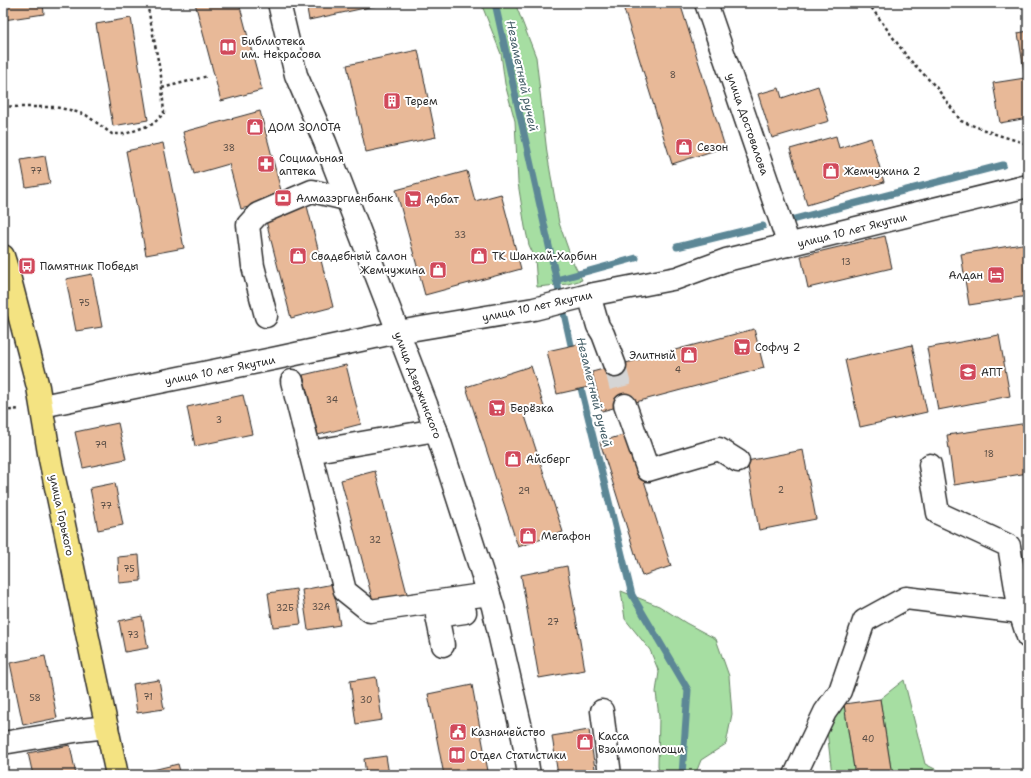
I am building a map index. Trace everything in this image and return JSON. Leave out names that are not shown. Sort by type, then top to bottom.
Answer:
[{"type":"main road","name":"улица Горького","points":[[3,256],[42,406],[50,459],[117,775]]},
{"type":"street","name":"улица Дзержинского","points":[[279,3],[296,75],[325,142],[436,430],[491,601],[523,737],[529,775]]},
{"type":"street","name":"улица Достовалова","points":[[706,3],[789,245]]},
{"type":"street","name":"улица 10 лет Якутии","points":[[42,406],[270,360],[398,332],[534,309],[579,298],[677,278],[726,260],[1028,186]]},
{"type":"street","points":[[266,316],[253,266],[248,225],[258,214],[312,191],[346,199]]},
{"type":"street","points":[[579,298],[603,334],[615,366]]},
{"type":"street","points":[[292,381],[345,591],[370,611],[491,601]]},
{"type":"street","points":[[625,405],[648,470],[719,449],[738,461]]},
{"type":"street","points":[[310,452],[436,430]]},
{"type":"street","points":[[930,466],[938,513],[1009,546],[1020,612],[1028,637]]},
{"type":"street","points":[[795,775],[825,712],[840,691],[864,621],[906,598],[1020,612]]},
{"type":"street","points":[[443,645],[437,616],[491,601]]},
{"type":"street","points":[[602,711],[610,775]]},
{"type":"street","points":[[3,743],[107,727]]},
{"type":"path","points":[[3,106],[54,107],[86,114],[112,134],[125,134],[153,124],[164,113],[162,88],[147,3]]},
{"type":"path","points":[[868,3],[908,58],[936,87],[961,121],[998,135],[1028,144]]},
{"type":"path","points":[[162,88],[208,76]]},
{"type":"green space","points":[[481,3],[515,3],[536,57],[547,153],[559,223],[572,260],[582,280],[568,284],[537,287],[535,258],[529,245],[518,183],[515,121],[505,84],[501,54]]},
{"type":"green space","points":[[621,591],[659,606],[716,639],[729,676],[732,714],[726,744],[701,760],[695,775],[659,775],[659,717],[656,692],[659,672],[650,650],[625,619]]},
{"type":"green space","points":[[904,680],[925,764],[947,775],[892,775],[880,699]]},
{"type":"green space","points":[[844,704],[855,775],[832,775],[825,712]]},
{"type":"building","points":[[3,3],[43,3],[44,14],[4,20]]},
{"type":"building","name":"Библиотека им. Некрасова","points":[[195,3],[239,3],[262,90],[221,101]]},
{"type":"building","points":[[306,3],[388,3],[309,20]]},
{"type":"building","points":[[622,3],[680,3],[725,147],[672,164]]},
{"type":"building","points":[[131,18],[148,120],[113,126],[96,24]]},
{"type":"building","points":[[1028,31],[1028,118],[1000,123],[993,83],[1025,78],[1018,33]]},
{"type":"building","name":"Терем","points":[[418,50],[436,137],[366,152],[347,65]]},
{"type":"building","points":[[818,86],[829,121],[772,138],[758,94],[779,88],[782,98]]},
{"type":"building","points":[[260,111],[283,198],[241,209],[229,164],[194,174],[183,132]]},
{"type":"building","points":[[836,136],[839,148],[871,138],[884,182],[807,205],[790,149]]},
{"type":"building","points":[[163,143],[184,248],[146,255],[126,151]]},
{"type":"building","points":[[45,156],[50,183],[26,187],[21,160]]},
{"type":"building","points":[[467,171],[475,201],[501,194],[521,269],[425,295],[396,190]]},
{"type":"building","points":[[307,206],[333,307],[291,318],[265,217]]},
{"type":"building","points":[[885,236],[892,268],[808,288],[801,256]]},
{"type":"building","name":"Алдан","points":[[1028,243],[1028,296],[969,305],[961,254]]},
{"type":"building","points":[[92,274],[102,327],[76,331],[66,279]]},
{"type":"building","points":[[754,329],[764,368],[602,411],[592,372]]},
{"type":"building","name":"АПТ","points":[[999,335],[1010,396],[938,410],[927,348]]},
{"type":"building","points":[[583,343],[593,386],[557,394],[547,351]]},
{"type":"building","points":[[912,345],[927,412],[860,427],[845,360]]},
{"type":"building","points":[[346,365],[361,424],[318,435],[303,375]]},
{"type":"building","points":[[531,366],[544,407],[524,413],[563,532],[518,547],[466,387]]},
{"type":"building","points":[[243,395],[252,434],[195,446],[187,407]]},
{"type":"building","points":[[118,423],[126,459],[83,468],[75,432]]},
{"type":"building","points":[[1028,423],[1028,473],[954,485],[947,435]]},
{"type":"building","points":[[629,433],[671,566],[642,576],[600,442]]},
{"type":"building","points":[[803,450],[816,519],[759,530],[747,461]]},
{"type":"building","points":[[375,471],[409,601],[375,609],[341,480]]},
{"type":"building","points":[[115,483],[123,525],[98,530],[90,488]]},
{"type":"building","points":[[139,555],[141,581],[119,583],[118,557]]},
{"type":"building","points":[[567,566],[585,670],[539,678],[521,575]]},
{"type":"building","points":[[333,584],[340,625],[308,630],[302,590]]},
{"type":"building","points":[[296,589],[301,624],[273,627],[268,593]]},
{"type":"building","points":[[142,616],[148,648],[125,652],[119,621]]},
{"type":"building","points":[[45,656],[57,718],[23,725],[10,663]]},
{"type":"building","points":[[376,677],[382,720],[356,724],[350,681]]},
{"type":"building","points":[[159,680],[164,709],[137,713],[133,684]]},
{"type":"building","name":"Казначейство","points":[[472,685],[488,771],[467,775],[444,775],[428,694]]},
{"type":"building","points":[[880,699],[892,775],[855,775],[844,704]]},
{"type":"building","points":[[589,730],[596,775],[558,775],[552,736]]},
{"type":"building","points":[[70,745],[76,775],[33,775],[28,753]]},
{"type":"building","points":[[386,756],[389,775],[366,775],[364,759]]},
{"type":"building","points":[[178,764],[181,775],[145,775],[144,772]]},
{"type":"waterway","name":"Незаметный ручей","points":[[495,3],[573,354]]},
{"type":"waterway","points":[[791,220],[1003,165]]},
{"type":"waterway","points":[[677,247],[763,226]]},
{"type":"waterway","points":[[556,280],[636,258]]},
{"type":"waterway","name":"Незаметный ручей","points":[[579,380],[632,595],[688,690],[682,775]]},
{"type":"tunnel","points":[[615,366],[625,405]]},
{"type":"place","name":"Библиотека им. Некрасова","points":[[228,47]]},
{"type":"place","name":"Терем","points":[[392,101]]},
{"type":"place","name":"ДОМ ЗОЛОТА","points":[[255,127]]},
{"type":"place","name":"Сезон","points":[[684,147]]},
{"type":"place","name":"Социальная аптека","points":[[266,164]]},
{"type":"place","name":"Жемчужина 2","points":[[831,171]]},
{"type":"place","name":"Алмазэргиенбанк","points":[[283,198]]},
{"type":"place","name":"Арбат","points":[[413,199]]},
{"type":"place","name":"Свадебный салон","points":[[298,256]]},
{"type":"place","name":"ТК Шанхай-Харбин","points":[[479,256]]},
{"type":"place","name":"Памятник Победы","points":[[27,266]]},
{"type":"place","name":"Жемчужина","points":[[438,270]]},
{"type":"place","name":"Алдан","points":[[996,275]]},
{"type":"place","name":"Софлу 2","points":[[742,347]]},
{"type":"place","name":"Элитный","points":[[689,355]]},
{"type":"place","name":"АПТ","points":[[968,372]]},
{"type":"place","name":"Берёзка","points":[[497,408]]},
{"type":"place","name":"Айсберг","points":[[513,459]]},
{"type":"place","name":"Мегафон","points":[[528,536]]},
{"type":"place","name":"Казначейство","points":[[458,732]]},
{"type":"place","name":"Касса Взаимопомощи","points":[[585,742]]},
{"type":"place","name":"Отдел Статистики","points":[[457,755]]}]
